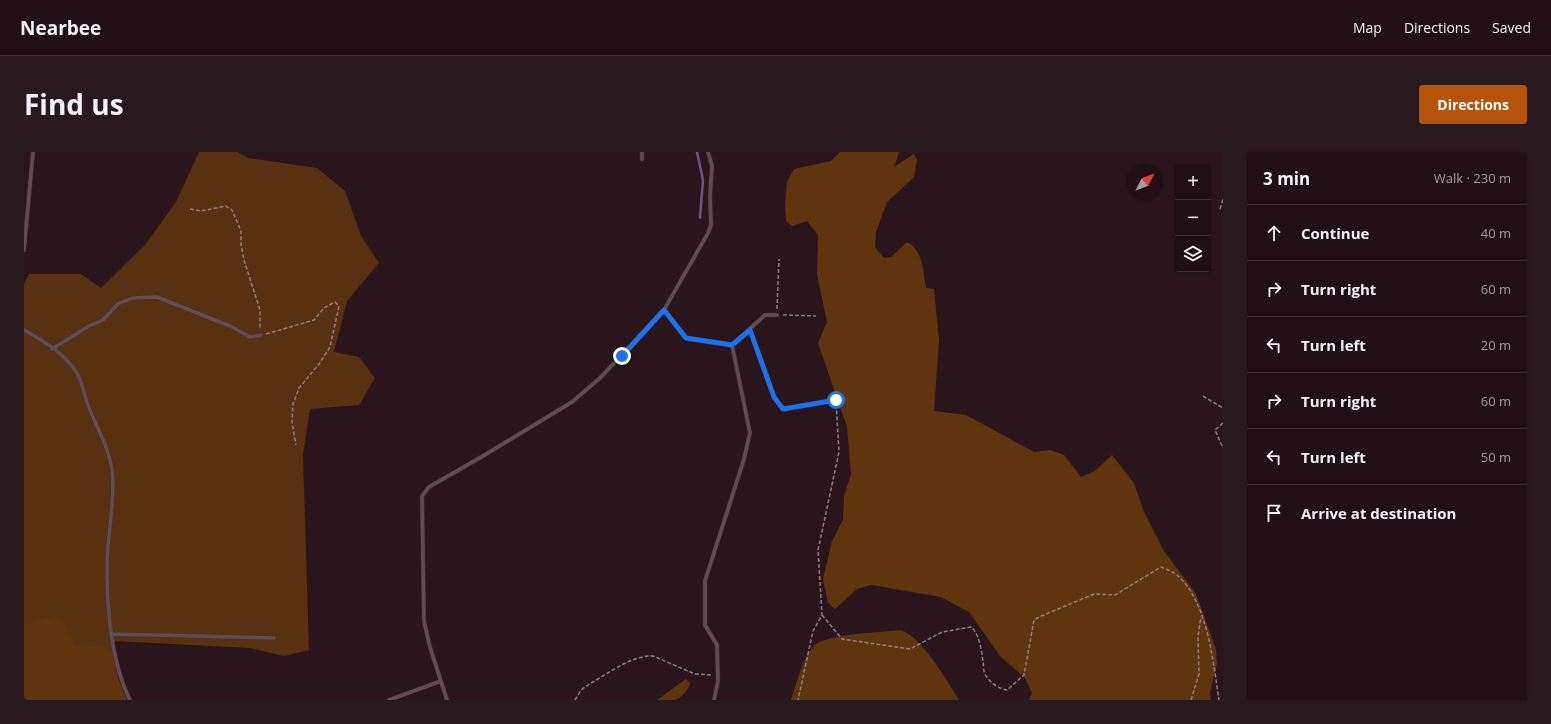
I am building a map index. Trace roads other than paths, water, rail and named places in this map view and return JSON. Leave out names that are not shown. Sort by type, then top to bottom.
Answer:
[{"type":"lane","points":[[24,250],[33,152]]},
{"type":"lane","points":[[642,152],[642,159]]},
{"type":"lane","points":[[446,700],[424,622],[422,496],[429,486],[483,456],[572,402],[600,378],[664,310],[708,234],[711,225],[710,196],[712,166],[708,152]]},
{"type":"lane","points":[[52,349],[89,326],[103,320],[118,304],[132,298],[157,297],[230,326],[250,337],[261,336]]},
{"type":"lane","points":[[664,310],[686,338],[732,345],[765,316],[777,315]]},
{"type":"lane","points":[[24,330],[62,355],[71,364],[80,379],[88,406],[103,441],[112,470],[106,569],[108,596],[112,634],[120,677],[130,700]]},
{"type":"lane","points":[[714,700],[718,675],[717,645],[705,625],[705,581],[744,459],[750,434],[732,345]]},
{"type":"lane","points":[[112,634],[274,638]]},
{"type":"lane","points":[[389,700],[441,681]]},
{"type":"waterway","points":[[697,152],[703,180],[700,218]]}]
